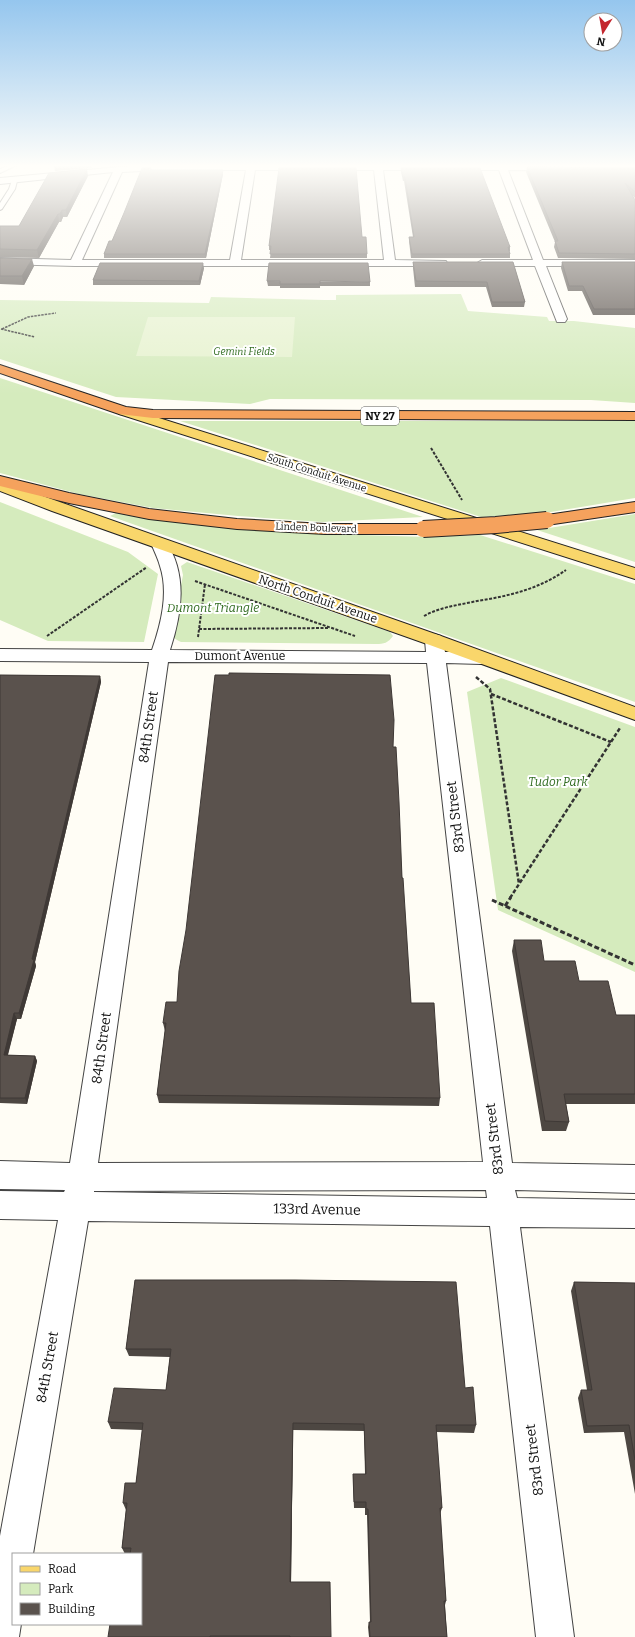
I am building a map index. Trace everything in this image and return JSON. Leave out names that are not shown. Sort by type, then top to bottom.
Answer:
[{"type":"highway","name":"South Conduit Avenue","points":[[0,369],[124,411]]},
{"type":"highway","name":"NY 27","points":[[124,411],[187,415],[635,416]]},
{"type":"highway","name":"Linden Boulevard","points":[[0,481],[69,498],[149,514],[236,524],[325,529],[423,529],[496,525],[547,520],[635,508]]},
{"type":"main road","name":"South Conduit Avenue","points":[[124,411],[635,574]]},
{"type":"main road","name":"North Conduit Avenue","points":[[0,486],[406,630],[435,649]]},
{"type":"main road","points":[[477,666],[630,718]]},
{"type":"street","points":[[76,263],[86,241]]},
{"type":"street","points":[[235,263],[239,241]]},
{"type":"street","points":[[387,241],[390,262]]},
{"type":"street","points":[[532,241],[561,319]]},
{"type":"street","points":[[0,261],[76,263],[453,263]]},
{"type":"street","points":[[469,263],[635,263]]},
{"type":"street","name":"84th Street","points":[[15,1553],[82,1177],[159,656],[169,625],[173,584],[169,566],[159,543]]},
{"type":"street","name":"Dumont Avenue","points":[[0,656],[159,656],[435,649],[477,666]]},
{"type":"street","name":"83rd Street","points":[[435,649],[555,1637]]},
{"type":"street","points":[[0,1175],[82,1177],[499,1176],[635,1179]]},
{"type":"street","name":"133rd Avenue","points":[[0,1205],[635,1214]]},
{"type":"street","points":[[0,1637],[12,1571]]},
{"type":"path","points":[[1,328],[30,315],[56,313]]},
{"type":"path","points":[[1,328],[35,337]]},
{"type":"path","points":[[431,448],[466,506]]},
{"type":"path","points":[[406,630],[427,614],[447,607],[525,591],[546,583],[561,574],[581,557]]},
{"type":"path","points":[[44,638],[144,567],[149,566]]},
{"type":"path","points":[[195,581],[355,636]]},
{"type":"path","points":[[198,637],[205,584]]},
{"type":"path","points":[[199,628],[331,628]]},
{"type":"path","points":[[477,666],[490,689],[491,694],[519,884]]},
{"type":"path","points":[[491,694],[611,742]]},
{"type":"path","points":[[505,906],[611,742],[630,718]]},
{"type":"path","points":[[492,900],[635,965]]},
{"type":"green space","name":"Gemini Fields","points":[[461,294],[468,311],[547,317],[549,321],[574,321],[635,328],[635,403],[591,400],[270,399],[250,404],[116,397],[0,359],[0,300],[209,303],[211,297],[336,300],[336,295]]},
{"type":"green space","points":[[148,317],[295,317],[292,357],[136,356]]},
{"type":"green space","points":[[0,378],[423,517],[323,522],[153,508],[79,494],[0,473]]},
{"type":"green space","points":[[180,421],[635,421],[635,498],[551,512],[481,517]]},
{"type":"green space","points":[[0,502],[128,552],[158,574],[144,642],[48,641],[0,620]]},
{"type":"green space","points":[[116,513],[148,518],[325,534],[428,537],[480,535],[635,584],[635,702],[110,516]]},
{"type":"green space","points":[[635,514],[635,562],[537,530]]},
{"type":"green space","name":"Dumont Triangle","points":[[187,562],[390,632],[393,636],[388,642],[379,644],[181,642],[174,638],[172,631],[183,575],[181,566]]},
{"type":"green space","name":"Tudor Park","points":[[501,678],[635,727],[635,972],[498,910],[467,692]]},
{"type":"building","points":[[0,241],[42,241],[37,250],[0,249]]},
{"type":"building","points":[[109,241],[208,241],[205,254],[104,254]]},
{"type":"building","points":[[270,241],[366,241],[367,254],[270,254],[271,246],[269,246]]},
{"type":"building","points":[[410,241],[508,241],[510,247],[508,247],[510,254],[412,254]]},
{"type":"building","points":[[555,241],[635,241],[635,254],[559,253]]},
{"type":"building","points":[[0,258],[32,259],[22,276],[0,276]]},
{"type":"building","points":[[413,262],[513,262],[525,302],[492,302],[487,282],[416,281]]},
{"type":"building","points":[[562,262],[635,262],[635,309],[594,309],[583,286],[569,286]]},
{"type":"building","points":[[100,263],[203,263],[199,281],[93,280]]},
{"type":"building","points":[[269,263],[368,263],[370,282],[320,281],[320,284],[280,284],[280,281],[267,281]]},
{"type":"building","points":[[229,673],[390,675],[394,720],[393,747],[396,747],[402,878],[411,1003],[434,1003],[440,1098],[157,1095],[166,1023],[163,1023],[166,1002],[177,1002],[179,971],[186,930],[215,675],[229,675]]},
{"type":"building","points":[[0,675],[100,676],[32,959],[34,960],[19,1013],[14,1013],[4,1055],[35,1056],[25,1098],[0,1098]]},
{"type":"building","points":[[514,940],[541,940],[544,961],[575,961],[579,981],[608,981],[616,1015],[635,1015],[635,1094],[564,1094],[569,1122],[545,1121]]},
{"type":"building","points":[[135,1280],[456,1282],[465,1388],[473,1387],[476,1425],[436,1425],[442,1508],[440,1508],[447,1637],[370,1637],[369,1622],[371,1622],[368,1509],[366,1509],[366,1502],[354,1502],[353,1474],[366,1474],[364,1424],[293,1423],[290,1582],[330,1582],[331,1637],[108,1637],[110,1625],[142,1625],[142,1553],[130,1553],[131,1548],[122,1548],[127,1503],[123,1503],[125,1483],[136,1483],[143,1423],[108,1422],[114,1388],[166,1390],[171,1349],[126,1349]]},
{"type":"building","points":[[574,1282],[635,1283],[635,1460],[629,1425],[587,1426],[581,1390],[592,1390]]}]
